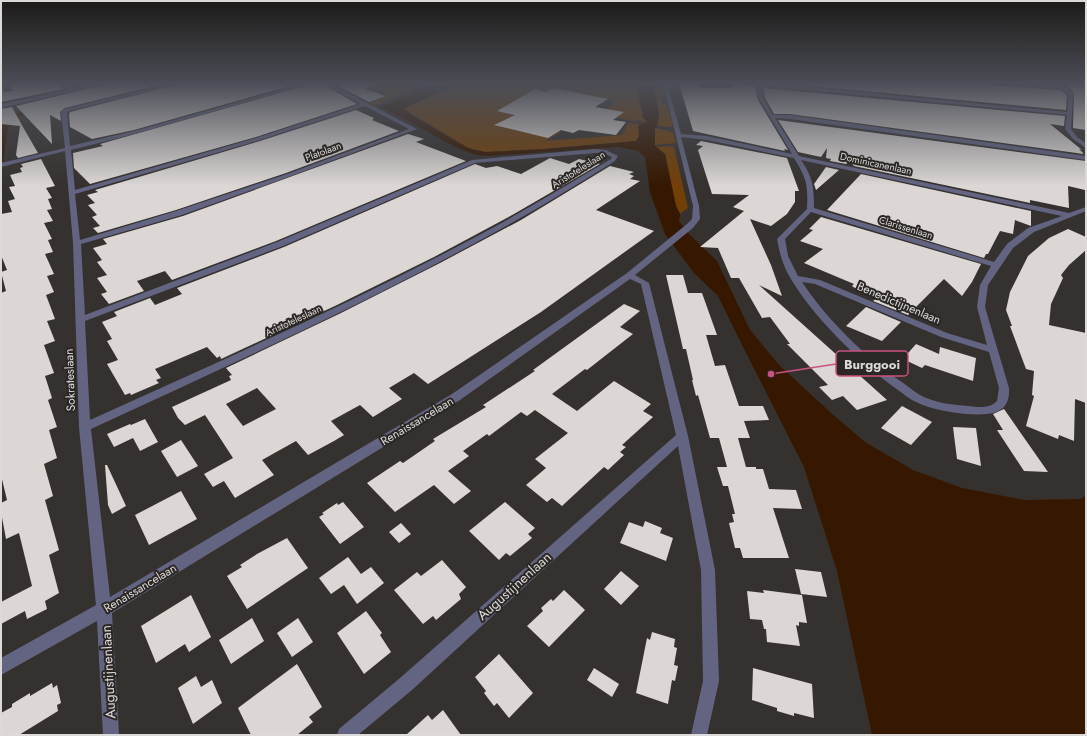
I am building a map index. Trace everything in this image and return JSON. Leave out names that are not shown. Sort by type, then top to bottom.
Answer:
[{"type":"street","name":"Sokrateslaan","points":[[64,117],[66,149],[77,244],[85,427],[104,609]]},
{"type":"street","points":[[1,165],[189,117]]},
{"type":"street","points":[[71,193],[258,139],[324,117]]},
{"type":"street","name":"Platolaan","points":[[77,244],[179,213],[414,129],[391,117]]},
{"type":"street","name":"Renaissancelaan","points":[[1,667],[104,609],[456,397],[630,275],[663,249],[696,219],[696,206],[674,117]]},
{"type":"street","points":[[772,117],[805,171],[811,188],[810,209],[781,239],[781,247],[785,260],[794,278],[842,335],[885,375],[922,400],[965,410],[984,411],[998,407],[1004,400],[1004,388],[981,306],[984,285],[1010,246],[1032,230],[1086,209]]},
{"type":"street","points":[[793,117],[1086,158]]},
{"type":"street","points":[[1069,117],[1068,129],[1075,138],[1086,146]]},
{"type":"street","name":"Dominicanenlaan","points":[[678,135],[707,138],[1068,215]]},
{"type":"street","name":"Aristoteleslaan","points":[[80,320],[280,244],[474,161],[595,151],[611,153],[615,156],[613,160],[591,174],[502,226],[386,288],[85,427]]},
{"type":"street","name":"Clarissenlaan","points":[[810,209],[996,265]]},
{"type":"street","points":[[630,275],[645,283],[682,436],[708,570],[711,681],[700,735]]},
{"type":"street","name":"Benedictijnenlaan","points":[[794,278],[817,282],[944,335],[994,350]]},
{"type":"street","name":"Augustijnenlaan","points":[[345,735],[406,684],[682,436]]},
{"type":"street","name":"Augustijnenlaan","points":[[104,609],[111,735]]},
{"type":"shaded area","points":[[1,117],[17,117],[14,118],[8,127],[1,174]]},
{"type":"shaded area","points":[[401,117],[415,117],[468,148],[485,152],[544,149],[636,141],[639,136],[638,126],[647,121],[643,117],[658,117],[657,126],[655,128],[654,145],[665,154],[676,206],[680,214],[679,221],[690,235],[717,261],[750,330],[780,366],[830,412],[865,442],[913,470],[962,488],[1024,500],[1081,499],[1086,495],[1086,735],[872,735],[837,571],[804,467],[718,296],[694,273],[665,234],[650,192],[645,157],[638,151],[618,147],[490,156],[481,155],[461,150]]},
{"type":"shaded area","points":[[418,117],[584,117],[545,141],[622,135],[628,123],[642,125],[636,141],[544,149],[485,152],[468,148]]},
{"type":"shaded area","points":[[616,117],[642,117],[647,121],[642,123],[643,121],[633,121]]},
{"type":"shaded area","points":[[658,117],[670,117],[673,127],[657,126]]},
{"type":"shaded area","points":[[655,128],[673,132],[676,143],[654,145]]},
{"type":"shaded area","points":[[656,147],[674,147],[688,208],[680,214],[676,206],[665,154]]},
{"type":"building","points":[[1,117],[18,117],[38,153],[18,158],[16,155],[20,126],[1,124]]},
{"type":"building","points":[[27,117],[50,117],[52,144]]},
{"type":"building","points":[[54,117],[61,117],[61,121]]},
{"type":"building","points":[[69,117],[179,117],[134,130],[92,139],[70,127]]},
{"type":"building","points":[[194,117],[316,117],[256,137],[90,184],[74,168],[73,153],[103,146],[100,144]]},
{"type":"building","points":[[333,117],[373,117],[374,118],[372,120],[399,131],[286,173],[176,210],[98,233],[93,228],[100,226],[92,217],[97,215],[88,205],[95,203],[87,195],[98,192],[95,190],[260,141]]},
{"type":"building","points":[[510,117],[617,117],[613,120],[626,122],[616,135],[579,130],[573,133],[561,130],[548,138],[494,125]]},
{"type":"building","points":[[689,117],[768,117],[788,150],[784,149],[785,151],[693,131]]},
{"type":"building","points":[[815,117],[1065,117],[1064,126],[1050,124],[1082,150],[1079,149],[1084,154]]},
{"type":"building","points":[[1073,117],[1086,117],[1086,130],[1073,128]]},
{"type":"building","points":[[778,120],[1086,161],[1086,186],[1085,190],[1068,186],[1069,208],[1030,200],[1030,203],[854,166],[850,161],[846,164],[830,161],[831,159],[826,158],[827,148],[821,157],[798,152]]},
{"type":"building","points":[[408,134],[424,139],[416,142],[466,161],[276,241],[172,280],[165,271],[137,281],[144,291],[109,304],[101,294],[107,292],[97,278],[107,275],[97,262],[102,260],[93,248],[107,244],[103,239],[183,216]]},
{"type":"building","points":[[701,141],[787,158],[799,191],[795,191],[795,202],[787,214],[771,226],[750,219],[771,265],[782,296],[759,285],[887,400],[857,410],[843,396],[832,400],[819,387],[828,385],[787,344],[790,344],[770,317],[762,318],[739,278],[731,278],[718,248],[700,247],[744,211],[733,207],[749,195],[712,194],[698,150],[703,146],[696,145]]},
{"type":"building","points":[[550,158],[569,164],[579,159],[600,164],[514,214],[434,257],[337,305],[221,359],[220,356],[217,358],[207,347],[155,369],[161,378],[156,380],[159,383],[131,395],[130,393],[125,395],[107,364],[118,360],[107,341],[112,339],[102,322],[117,316],[114,312],[150,298],[155,305],[182,294],[177,288],[284,247],[475,164],[486,168],[497,166],[521,174]]},
{"type":"building","points":[[41,159],[55,186],[46,188],[52,198],[48,199],[52,209],[47,210],[53,221],[44,223],[52,239],[48,240],[53,252],[45,254],[54,274],[47,276],[54,292],[46,295],[55,319],[47,321],[55,341],[44,345],[54,373],[45,376],[52,398],[48,400],[57,427],[49,430],[57,458],[44,464],[53,496],[45,500],[59,550],[49,555],[59,593],[45,601],[47,609],[27,619],[25,611],[1,624],[1,602],[32,586],[19,533],[6,539],[1,512],[1,503],[7,500],[1,475],[1,293],[6,291],[1,272],[7,270],[1,255],[1,214],[12,212],[8,201],[15,199],[9,187],[15,186],[10,175],[22,172],[20,168],[23,167],[21,164]]},
{"type":"building","points":[[610,166],[634,172],[629,174],[634,176],[630,179],[640,181],[596,210],[654,231],[541,312],[428,384],[414,373],[389,388],[402,399],[373,417],[360,405],[331,421],[344,435],[334,441],[308,455],[296,441],[262,460],[274,475],[235,498],[224,481],[213,487],[204,474],[233,458],[205,415],[185,425],[178,418],[172,407],[231,380],[229,376],[232,375],[226,368],[341,313],[521,220]],"holes":[[[257,388],[276,409],[243,426],[226,404]]]},
{"type":"building","points":[[826,167],[839,170],[816,190],[814,184]]},
{"type":"building","points":[[861,174],[1031,211],[1031,226],[1015,220],[1013,234],[1000,231],[988,254],[986,254],[984,258],[827,210]]},
{"type":"building","points":[[821,217],[981,264],[972,282],[962,296],[944,279],[908,315],[873,301],[877,298],[855,288],[852,286],[854,284],[804,263],[823,249],[800,241],[813,230],[809,229]]},
{"type":"building","points":[[1068,229],[1086,237],[1086,250],[1069,265],[1061,275],[1063,278],[1051,304],[1049,325],[1086,333],[1086,403],[1075,399],[1074,441],[1059,435],[1058,439],[1026,426],[1034,396],[1032,395],[1034,371],[1026,369],[1010,326],[1012,326],[1006,310],[1010,292],[1028,256],[1049,238]]},
{"type":"building","points":[[666,275],[683,275],[688,293],[702,293],[717,335],[706,335],[715,366],[725,365],[739,406],[763,406],[769,420],[744,421],[750,438],[738,438],[746,467],[763,469],[769,489],[796,490],[802,509],[773,508],[789,558],[743,558],[740,548],[735,548],[729,523],[734,522],[732,514],[735,514],[728,486],[723,486],[717,467],[727,467],[719,438],[710,438],[698,395],[696,396],[686,349],[683,349]]},
{"type":"building","points":[[624,304],[640,311],[620,327],[633,334],[587,370],[585,369],[552,394],[577,411],[614,381],[651,404],[643,411],[653,417],[622,445],[626,447],[620,452],[624,455],[608,470],[604,467],[562,506],[552,498],[547,502],[526,485],[546,468],[535,459],[568,433],[535,410],[527,416],[521,412],[489,436],[487,434],[463,451],[469,456],[448,471],[471,491],[454,504],[434,485],[395,512],[367,483],[400,461],[403,463],[435,441],[433,439],[486,407],[483,405],[535,371],[533,370]]},
{"type":"building","points":[[866,307],[901,322],[882,341],[846,326]]},
{"type":"building","points":[[916,344],[939,354],[940,347],[976,358],[973,381],[925,365],[922,368],[903,359]]},
{"type":"building","points":[[902,406],[932,422],[911,445],[881,428]]},
{"type":"building","points":[[1004,409],[1048,472],[1024,471],[997,430],[1003,430],[993,414]]},
{"type":"building","points":[[145,419],[158,442],[140,451],[133,438],[114,447],[107,434]]},
{"type":"building","points":[[953,427],[976,428],[981,466],[957,459]]},
{"type":"building","points":[[181,440],[198,466],[177,477],[161,451]]},
{"type":"building","points":[[105,465],[107,465],[126,506],[112,514],[108,505]]},
{"type":"building","points":[[181,491],[197,519],[149,545],[135,515]]},
{"type":"building","points":[[343,502],[364,527],[340,544],[319,517],[324,514],[322,513],[337,503],[338,505]]},
{"type":"building","points":[[505,502],[535,528],[528,534],[532,538],[510,556],[506,553],[499,560],[469,531]]},
{"type":"building","points":[[645,521],[662,528],[660,533],[673,538],[666,561],[620,543],[629,522],[643,527]]},
{"type":"building","points":[[401,523],[411,534],[399,543],[389,532]]},
{"type":"building","points":[[287,538],[308,568],[247,609],[227,576],[242,567],[240,565],[257,554]]},
{"type":"building","points":[[348,557],[361,574],[371,567],[384,583],[357,604],[344,585],[331,594],[319,578]]},
{"type":"building","points":[[442,560],[466,587],[459,594],[461,599],[436,620],[433,616],[423,624],[394,590],[417,572],[421,576]]},
{"type":"building","points":[[795,569],[821,572],[827,597],[801,594]]},
{"type":"building","points":[[621,571],[639,586],[621,605],[604,589]]},
{"type":"building","points":[[564,590],[585,610],[549,647],[527,626],[543,611],[541,608],[551,599],[553,601]]},
{"type":"building","points":[[763,590],[802,595],[807,623],[799,622],[799,626],[796,625],[800,646],[767,642],[766,629],[764,629],[762,620],[750,619],[747,591],[764,593]]},
{"type":"building","points":[[191,595],[211,637],[189,652],[185,644],[156,663],[141,626]]},
{"type":"building","points":[[366,611],[382,633],[380,635],[391,652],[364,674],[337,633]]},
{"type":"building","points":[[252,618],[264,641],[231,664],[219,640]]},
{"type":"building","points":[[298,618],[313,642],[292,657],[277,633]]},
{"type":"building","points":[[652,632],[675,639],[674,647],[677,648],[674,665],[678,666],[675,681],[672,680],[668,704],[636,693],[647,638],[650,640]]},
{"type":"building","points":[[499,654],[533,693],[509,718],[497,703],[494,706],[484,693],[486,691],[475,677]]},
{"type":"building","points":[[297,664],[322,707],[309,717],[313,722],[297,735],[251,735],[238,708]]},
{"type":"building","points":[[594,668],[619,684],[612,697],[587,680]]},
{"type":"building","points":[[753,668],[812,684],[814,718],[794,713],[794,716],[777,711],[777,708],[752,700]]},
{"type":"building","points":[[196,676],[201,687],[212,680],[222,703],[193,724],[178,688]]},
{"type":"building","points":[[52,683],[53,688],[57,685],[61,703],[57,705],[58,711],[19,735],[1,735],[1,713],[12,707],[12,704],[30,693],[30,696]]},
{"type":"building","points":[[443,710],[461,735],[406,735],[428,715],[432,720]]},
{"type":"place","name":"Burggooi","points":[[771,374]]}]
